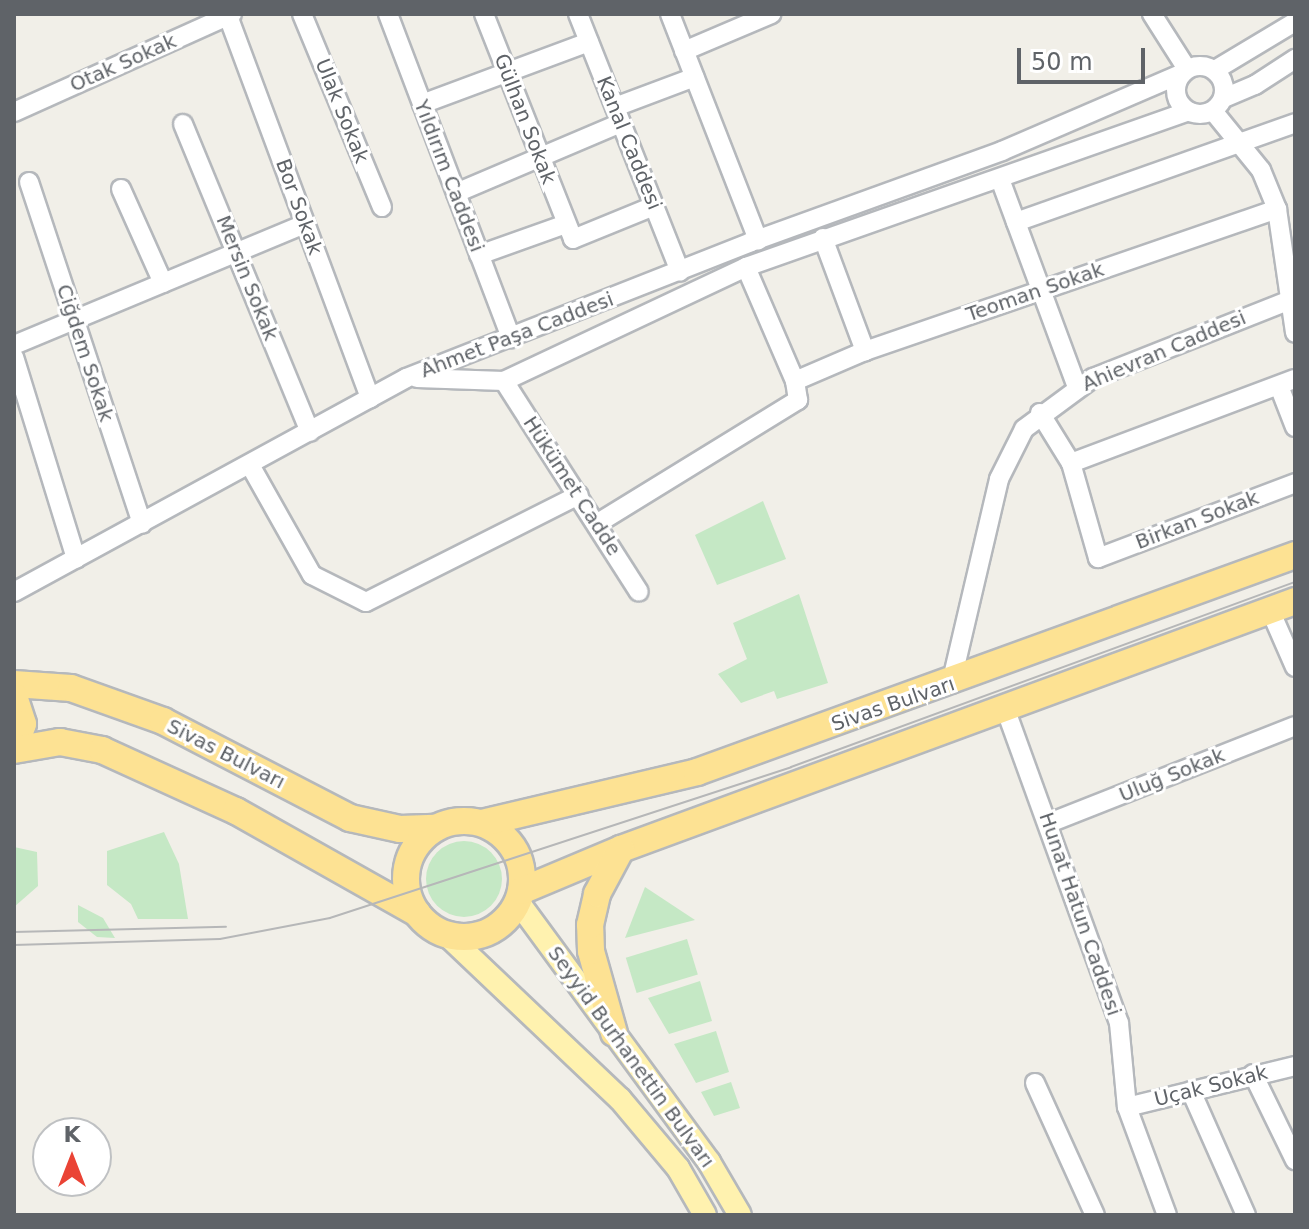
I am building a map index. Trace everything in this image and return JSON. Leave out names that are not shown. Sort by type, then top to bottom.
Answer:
[{"type":"highway","name":"Sivas Bulvarı","points":[[482,823],[697,772],[951,684],[1295,555]]},
{"type":"highway","name":"Sivas Bulvarı","points":[[520,896],[621,849],[1295,601]]},
{"type":"highway","name":"Sivas Bulvarı","points":[[14,684],[71,688],[163,721],[350,818],[400,829],[435,828]]},
{"type":"highway","points":[[14,696],[23,724],[14,749],[60,742],[102,750],[236,811],[417,913],[446,934],[470,937],[493,929],[520,896],[517,854],[503,835],[482,823],[458,821],[435,828],[416,845],[407,867],[407,892],[417,913]]},
{"type":"highway","points":[[614,1033],[591,951],[590,925],[597,894],[621,849]]},
{"type":"main road","name":"Seyyid Burhanettin Bulvarı","points":[[520,896],[614,1033],[709,1162],[740,1215]]},
{"type":"main road","name":"Seyyid Burhanettin Bulvarı","points":[[446,934],[620,1099],[678,1168],[705,1215]]},
{"type":"street","name":"Ulak Sokak","points":[[302,14],[382,207]]},
{"type":"street","name":"Yıldırım Caddesi","points":[[388,14],[511,338]]},
{"type":"street","name":"Gülhan Sokak","points":[[484,14],[566,224]]},
{"type":"street","name":"Kanal Caddesi","points":[[578,14],[680,271]]},
{"type":"street","points":[[670,14],[758,240]]},
{"type":"street","points":[[684,51],[771,14]]},
{"type":"street","points":[[1152,14],[1184,72]]},
{"type":"street","name":"Otak Sokak","points":[[14,112],[230,15]]},
{"type":"street","name":"Bor Sokak","points":[[230,15],[370,398]]},
{"type":"street","points":[[1215,70],[1295,22]]},
{"type":"street","points":[[422,104],[589,42]]},
{"type":"street","points":[[1295,59],[1218,105],[1188,111],[1176,90],[1184,72],[1201,65],[1215,70],[1224,83],[1218,105],[1261,170],[1277,209],[1295,333]]},
{"type":"street","name":"Ahmet Paşa Caddesi","points":[[406,378],[758,240],[1002,151],[1184,72]]},
{"type":"street","points":[[456,193],[540,158],[695,77]]},
{"type":"street","name":"Ahmet Paşa Caddesi","points":[[406,378],[504,381],[746,267],[1188,111]]},
{"type":"street","points":[[1016,222],[1295,123]]},
{"type":"street","name":"Mersin Sokak","points":[[183,124],[310,432]]},
{"type":"street","points":[[1000,179],[1077,387]]},
{"type":"street","name":"Ciğdem Sokak","points":[[29,182],[142,524]]},
{"type":"street","points":[[121,189],[163,283]]},
{"type":"street","points":[[479,255],[566,224],[573,239],[654,206]]},
{"type":"street","name":"Teoman Sokak","points":[[795,381],[865,351],[1277,209]]},
{"type":"street","points":[[14,345],[305,224]]},
{"type":"street","points":[[823,238],[865,351]]},
{"type":"street","points":[[598,523],[798,400],[795,381],[746,267]]},
{"type":"street","name":"Ahievran Caddesi","points":[[951,684],[999,479],[1013,444],[1040,413],[1077,387],[1292,299]]},
{"type":"street","points":[[14,357],[76,559]]},
{"type":"street","points":[[14,592],[406,378]]},
{"type":"street","name":"Hükümet Cadde","points":[[504,381],[598,523],[639,592]]},
{"type":"street","points":[[1040,413],[1071,463],[1287,383],[1295,427]]},
{"type":"street","name":"Birkan Sokak","points":[[1071,463],[1098,558],[1295,483]]},
{"type":"street","points":[[250,465],[312,575],[366,602],[579,495]]},
{"type":"street","points":[[1270,610],[1295,667]]},
{"type":"street","name":"Hunat Hatun Caddesi","points":[[1005,708],[1119,1023],[1127,1107],[1167,1215]]},
{"type":"street","name":"Uluğ Sokak","points":[[1049,823],[1295,726]]},
{"type":"street","name":"Uçak Sokak","points":[[1127,1107],[1295,1066]]},
{"type":"street","points":[[1253,1074],[1295,1160]]},
{"type":"street","points":[[1035,1083],[1095,1215]]},
{"type":"street","points":[[1191,1091],[1246,1215]]},
{"type":"green space","points":[[763,501],[786,559],[717,585],[695,535]]},
{"type":"green space","points":[[799,594],[828,683],[777,699],[774,691],[741,703],[718,674],[747,659],[733,623]]},
{"type":"green space","points":[[164,832],[179,864],[188,919],[138,919],[131,904],[107,885],[107,851]]},
{"type":"green space","points":[[464,841],[478,844],[491,852],[499,865],[502,879],[499,893],[491,906],[478,914],[464,917],[450,914],[437,906],[429,893],[426,879],[429,865],[437,852],[450,844]]},
{"type":"green space","points":[[14,847],[37,852],[38,886],[14,907]]},
{"type":"green space","points":[[645,887],[695,920],[625,938]]},
{"type":"green space","points":[[78,905],[103,918],[115,938],[97,937],[78,922]]},
{"type":"green space","points":[[687,939],[698,974],[637,993],[626,958]]},
{"type":"green space","points":[[700,981],[712,1021],[669,1034],[648,998]]},
{"type":"green space","points":[[716,1031],[729,1072],[696,1083],[674,1044]]},
{"type":"green space","points":[[731,1082],[740,1108],[714,1116],[701,1092]]},
{"type":"tram line","points":[[14,945],[220,939],[330,918],[791,767],[1295,582]]},
{"type":"tram line","points":[[14,932],[226,927]]}]
